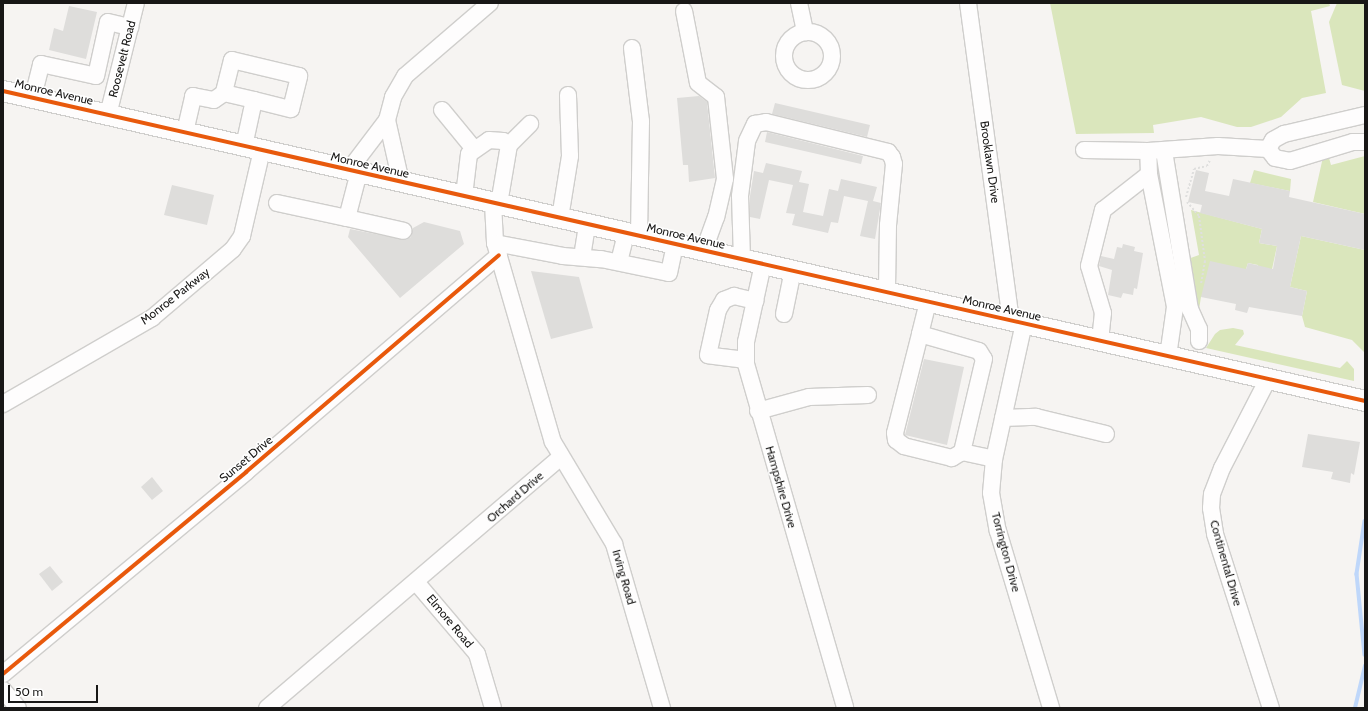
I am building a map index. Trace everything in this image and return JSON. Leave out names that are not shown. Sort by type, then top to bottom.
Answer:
[{"type":"main road","name":"Monroe Avenue","points":[[3,91],[1365,401]]},
{"type":"street","name":"Roosevelt Road","points":[[108,115],[136,3]]},
{"type":"street","points":[[347,218],[354,171],[387,120],[393,97],[405,76],[489,3]]},
{"type":"street","points":[[799,3],[805,32]]},
{"type":"street","name":"Brooklawn Drive","points":[[968,3],[1018,322]]},
{"type":"street","points":[[684,11],[698,83],[716,97],[725,179],[716,217],[704,250]]},
{"type":"street","points":[[33,98],[41,64],[96,76],[108,22],[130,27]]},
{"type":"street","points":[[619,262],[632,234],[641,121],[632,48]]},
{"type":"street","points":[[185,132],[193,96],[214,100],[224,93],[232,60],[299,76],[291,109],[224,93]]},
{"type":"street","points":[[560,218],[570,156],[568,95]]},
{"type":"street","name":"Monroe Parkway","points":[[3,404],[152,318],[233,249],[242,236],[253,148],[254,100]]},
{"type":"street","points":[[442,110],[474,149]]},
{"type":"street","points":[[1268,149],[1273,140],[1284,134],[1365,115]]},
{"type":"street","points":[[387,120],[401,182]]},
{"type":"street","points":[[742,259],[740,196],[747,141],[755,124],[766,122],[888,152],[892,157],[894,164],[888,225],[887,292]]},
{"type":"street","points":[[530,124],[509,145],[496,204],[497,249],[553,442],[561,457]]},
{"type":"street","points":[[464,196],[469,154],[474,149],[489,140],[503,141],[509,145]]},
{"type":"street","points":[[1084,150],[1164,151],[1218,146],[1268,149],[1275,158],[1290,161],[1353,142],[1365,142]]},
{"type":"street","points":[[1148,151],[1149,174],[1175,307],[1168,356]]},
{"type":"street","points":[[1164,151],[1190,309],[1199,330],[1199,341]]},
{"type":"street","points":[[1100,341],[1103,313],[1089,266],[1103,210],[1149,174]]},
{"type":"street","points":[[277,204],[404,231]]},
{"type":"street","points":[[582,257],[587,224]]},
{"type":"street","points":[[497,249],[619,262],[669,273],[675,244]]},
{"type":"street","name":"Sunset Drive","points":[[3,674],[240,477],[497,249]]},
{"type":"street","name":"Hampshire Drive","points":[[763,264],[746,342],[746,360],[758,411],[845,708]]},
{"type":"street","points":[[784,314],[793,270]]},
{"type":"street","points":[[746,360],[708,355],[718,310],[724,300],[734,296],[755,301]]},
{"type":"street","points":[[928,301],[896,440],[904,446],[952,458],[962,452],[994,459]]},
{"type":"street","name":"Torrington Drive","points":[[1018,322],[1003,418],[994,459],[992,493],[994,515],[1051,708]]},
{"type":"street","points":[[920,334],[979,351],[984,359],[962,452]]},
{"type":"street","name":"Continental Drive","points":[[1268,379],[1222,468],[1211,508],[1215,534],[1271,708]]},
{"type":"street","points":[[758,411],[809,397],[868,395]]},
{"type":"street","points":[[1003,418],[1036,417],[1106,434]]},
{"type":"street","name":"Orchard Drive","points":[[267,708],[561,457]]},
{"type":"street","name":"Irving Road","points":[[561,457],[614,544],[662,708]]},
{"type":"street","name":"Elmore Road","points":[[416,582],[477,654],[493,708]]},
{"type":"street","points":[[3,690],[18,708]]},
{"type":"path","points":[[1200,288],[1205,261],[1199,216],[1186,199],[1194,169],[1207,166],[1218,146]]},
{"type":"green space","points":[[1050,3],[1329,3],[1330,6],[1311,11],[1326,93],[1302,98],[1281,117],[1251,127],[1237,127],[1201,117],[1153,125],[1154,133],[1076,134]]},
{"type":"green space","points":[[1337,3],[1365,3],[1365,91],[1342,85],[1329,22]]},
{"type":"green space","points":[[1365,156],[1365,214],[1313,202],[1323,157],[1329,158],[1331,165]]},
{"type":"green space","points":[[1254,170],[1291,179],[1290,191],[1250,183]]},
{"type":"green space","points":[[1191,210],[1262,229],[1259,243],[1277,246],[1271,274],[1257,272],[1258,265],[1248,263],[1246,269],[1201,297],[1198,316],[1185,260],[1199,255]]},
{"type":"green space","points":[[1301,236],[1365,250],[1365,353],[1352,340],[1305,327],[1302,316],[1307,291],[1290,287]]},
{"type":"green space","points":[[1233,328],[1243,330],[1244,334],[1235,345],[1340,368],[1347,361],[1354,369],[1354,381],[1206,348],[1215,334],[1220,330]]},
{"type":"building","points":[[69,6],[97,12],[86,59],[49,50],[54,28],[63,31]]},
{"type":"building","points":[[699,96],[707,102],[715,178],[689,182],[688,165],[683,165],[677,98]]},
{"type":"building","points":[[775,103],[870,125],[867,137],[772,114]]},
{"type":"building","points":[[767,132],[863,156],[861,164],[765,142]]},
{"type":"building","points":[[766,163],[802,171],[799,182],[809,184],[803,212],[823,216],[829,189],[838,191],[841,179],[877,187],[873,201],[881,203],[875,239],[860,236],[868,201],[844,196],[838,223],[831,222],[828,233],[792,225],[795,214],[786,213],[793,185],[769,180],[760,219],[750,217],[750,196],[754,171],[763,173]]},
{"type":"building","points":[[1196,170],[1209,173],[1205,191],[1229,196],[1233,179],[1290,191],[1289,197],[1365,214],[1365,250],[1301,236],[1290,287],[1307,291],[1302,316],[1249,307],[1247,313],[1235,310],[1236,304],[1201,297],[1210,261],[1246,269],[1248,263],[1273,269],[1277,246],[1259,243],[1262,229],[1200,213],[1202,205],[1188,202]]},
{"type":"building","points":[[172,185],[214,195],[207,225],[164,215]]},
{"type":"building","points":[[424,222],[460,231],[464,244],[400,298],[348,237],[350,229],[406,240],[411,237],[413,228]]},
{"type":"building","points":[[1123,244],[1135,247],[1134,251],[1143,253],[1137,289],[1134,288],[1133,295],[1123,293],[1121,298],[1108,295],[1112,270],[1099,266],[1101,256],[1114,259],[1117,247],[1122,248]]},
{"type":"building","points":[[531,271],[579,277],[593,328],[551,339]]},
{"type":"building","points":[[924,359],[964,367],[947,445],[905,435]]},
{"type":"building","points":[[1308,434],[1360,442],[1354,475],[1351,473],[1350,483],[1331,479],[1333,472],[1302,467]]},
{"type":"building","points":[[152,477],[163,491],[152,500],[141,487]]},
{"type":"building","points":[[50,566],[63,582],[52,591],[39,574]]},
{"type":"waterway","points":[[1365,521],[1357,574],[1365,655]]},
{"type":"waterway","points":[[1355,708],[1365,666]]},
{"type":"cycle path","points":[[3,91],[1365,401]]},
{"type":"cycle path","points":[[3,674],[246,472],[499,255]]}]
